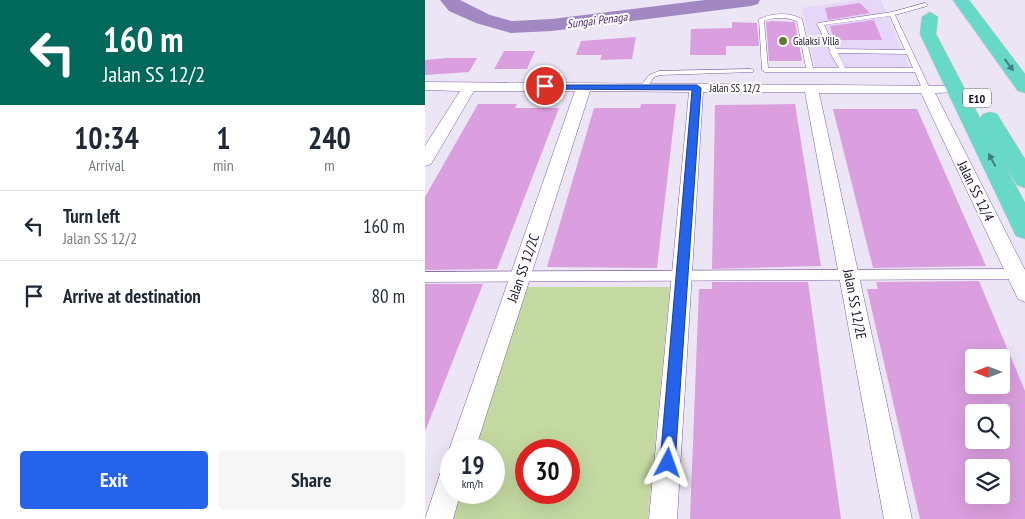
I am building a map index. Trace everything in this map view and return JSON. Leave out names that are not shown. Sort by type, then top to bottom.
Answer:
[{"type":"highway","points":[[961,0],[1025,87]]},
{"type":"highway","points":[[926,8],[928,34],[955,89],[1020,210],[1025,228]]},
{"type":"highway","name":"E10","points":[[926,8],[1025,179]]},
{"type":"highway","points":[[971,15],[1009,41],[1025,59]]},
{"type":"street","name":"Jalan SS 12/2","points":[[425,86],[697,88],[811,79],[926,89],[955,89]]},
{"type":"street","name":"Jalan SS 12/2E","points":[[811,79],[898,519]]},
{"type":"street","points":[[425,160],[470,86]]},
{"type":"street","name":"Jalan SS 12/2C","points":[[466,439],[584,87]]},
{"type":"street","points":[[663,519],[697,88]]},
{"type":"street","name":"Jalan SS 12/4","points":[[926,89],[1025,292]]},
{"type":"street","points":[[439,519],[444,504]]},
{"type":"lane","points":[[843,70],[820,24],[926,8]]},
{"type":"lane","points":[[892,14],[926,89]]},
{"type":"lane","points":[[811,79],[800,20],[792,16],[761,20],[765,70],[811,79],[843,70],[918,70]]},
{"type":"lane","points":[[832,51],[910,52]]},
{"type":"lane","points":[[644,87],[651,76],[659,73],[751,71]]},
{"type":"lane","points":[[425,277],[1017,274]]},
{"type":"shaded area","points":[[858,0],[881,0],[909,67],[815,67],[802,8]]},
{"type":"green space","points":[[527,287],[670,287],[648,519],[452,519],[457,504],[505,504],[505,439],[478,439]]},
{"type":"building","points":[[860,3],[870,13],[828,20],[825,8]]},
{"type":"building","points":[[874,20],[882,40],[834,40],[830,26]]},
{"type":"building","points":[[732,22],[757,23],[759,46],[726,46],[726,55],[690,55],[691,29],[732,28]]},
{"type":"building","name":"Galaksi Villa","points":[[766,22],[795,22],[802,61],[769,61]]},
{"type":"building","points":[[636,37],[632,59],[600,60],[602,55],[576,55],[581,41]]},
{"type":"building","points":[[504,51],[535,51],[527,69],[494,69]]},
{"type":"building","points":[[477,58],[469,72],[425,75],[425,60]]},
{"type":"building","points":[[478,104],[517,104],[515,108],[559,108],[497,269],[425,270],[425,197]]},
{"type":"building","points":[[641,104],[676,104],[657,268],[547,267],[594,108],[640,108]]},
{"type":"building","points":[[795,104],[821,266],[712,269],[715,105]]},
{"type":"building","points":[[833,109],[917,109],[986,266],[873,268]]},
{"type":"building","points":[[979,281],[1007,349],[965,349],[965,394],[1010,394],[1010,355],[1025,391],[1025,519],[920,519],[867,289],[878,289],[876,282]]},
{"type":"building","points":[[712,282],[808,282],[841,519],[690,519],[699,289],[712,289]]},
{"type":"building","points":[[425,284],[483,284],[426,429],[425,429]]},
{"type":"waterway","name":"Sungai Penaga","points":[[449,0],[456,7],[483,19],[511,27],[552,25],[751,0]]},
{"type":"place","name":"Galaksi Villa","points":[[783,41]]},
{"type":"route","points":[[545,86],[697,88],[668,463]]}]
